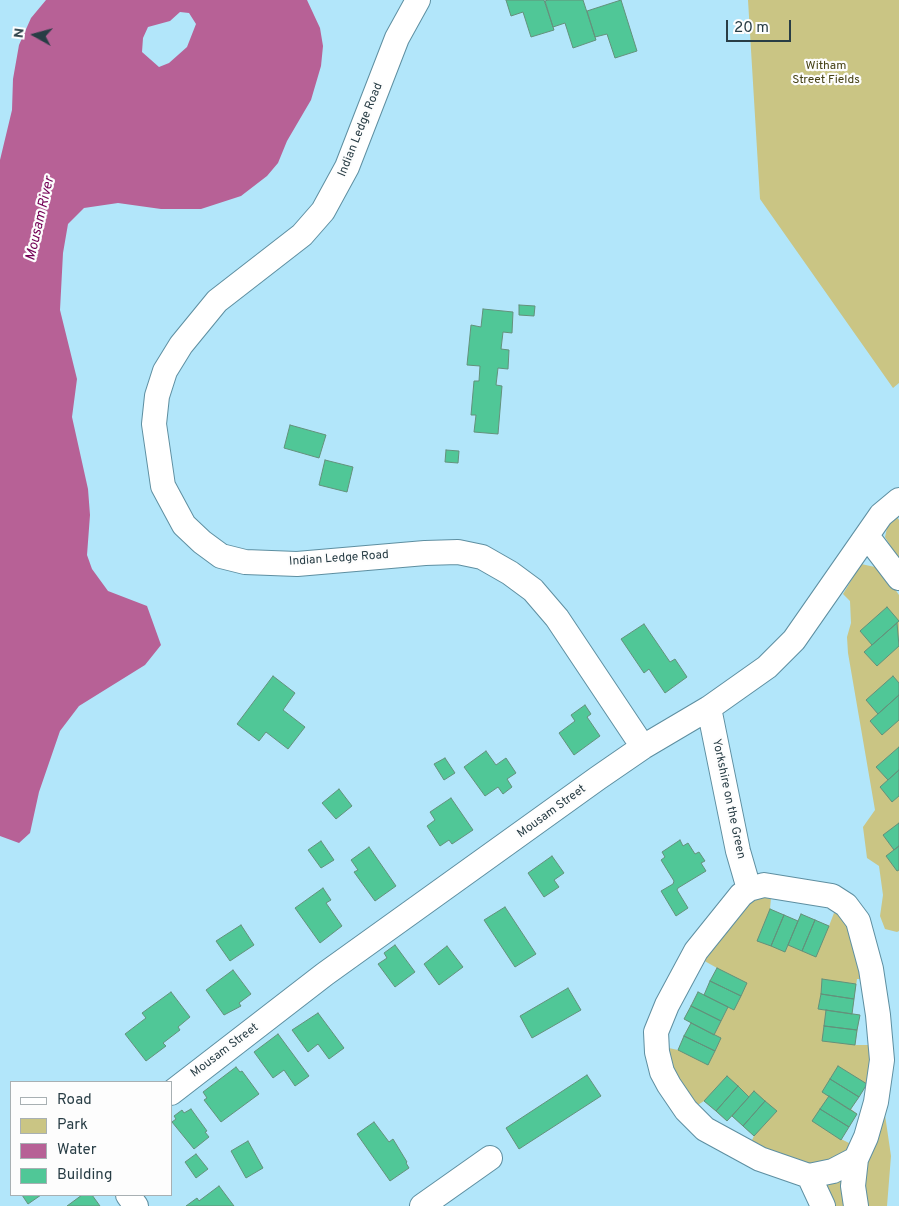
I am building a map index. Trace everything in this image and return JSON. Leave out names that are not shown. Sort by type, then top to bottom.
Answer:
[{"type":"street","name":"Indian Ledge Road","points":[[418,0],[397,38],[347,167],[323,211],[302,235],[217,301],[181,345],[165,371],[157,396],[154,424],[163,486],[184,525],[202,542],[221,556],[245,562],[297,564],[348,558],[450,552],[482,557],[510,572],[533,590],[558,618],[643,747]]},
{"type":"street","name":"Mousam Street","points":[[172,1092],[325,974],[643,747],[709,708],[767,667],[794,640],[881,516],[899,500]]},
{"type":"street","points":[[867,536],[899,578]]},
{"type":"street","name":"Yorkshire on the Green","points":[[709,708],[738,851],[749,889]]},
{"type":"street","points":[[856,1159],[833,1171],[809,1176],[760,1159],[705,1128],[686,1110],[662,1072],[657,1052],[656,1032],[666,1005],[696,951],[741,895],[749,889],[764,885],[778,886],[832,896],[846,905],[858,921],[871,969],[882,1060],[876,1102],[866,1137],[856,1159],[853,1186],[856,1206]]},
{"type":"street","points":[[422,1206],[490,1158]]},
{"type":"street","points":[[809,1176],[823,1206]]},
{"type":"green space","name":"Witham Street Fields","points":[[748,0],[899,0],[899,383],[893,388],[760,199]]},
{"type":"green space","points":[[897,517],[899,520],[899,560],[885,537],[888,524]]},
{"type":"green space","points":[[861,564],[875,567],[886,576],[899,595],[899,931],[897,932],[885,929],[880,916],[883,895],[879,866],[867,858],[863,827],[875,810],[848,653],[847,637],[851,623],[850,601],[843,594]]},
{"type":"green space","points":[[765,896],[771,898],[770,909],[798,921],[801,914],[829,926],[834,913],[848,917],[868,979],[857,979],[852,1014],[860,1015],[855,1045],[874,1045],[867,1084],[851,1109],[857,1114],[841,1139],[851,1144],[847,1157],[802,1166],[751,1142],[754,1136],[732,1116],[727,1121],[704,1101],[693,1108],[686,1098],[664,1047],[678,1050],[691,1023],[684,1019],[698,992],[704,995],[717,968],[701,959],[753,897]]},
{"type":"green space","points":[[884,1108],[891,1156],[887,1206],[862,1206],[864,1163]]},
{"type":"green space","points":[[843,1172],[850,1206],[831,1206],[825,1194],[825,1180]]},
{"type":"water","name":"Mousam River","points":[[46,0],[307,0],[320,28],[323,46],[321,66],[311,100],[287,141],[278,163],[267,176],[241,196],[201,209],[161,209],[118,203],[84,208],[68,224],[63,253],[60,310],[77,379],[72,417],[88,489],[90,515],[87,555],[92,569],[108,591],[147,606],[161,645],[145,665],[79,706],[60,731],[39,792],[30,833],[19,843],[0,836],[0,160],[12,110],[13,79],[19,45],[31,18]],"holes":[[[180,12],[189,13],[196,24],[187,47],[169,63],[159,67],[142,52],[143,38],[148,27],[170,21]]]},
{"type":"building","points":[[506,0],[544,0],[554,30],[531,37],[523,12],[511,16]]},
{"type":"building","points":[[583,0],[596,40],[573,48],[565,23],[553,27],[545,1]]},
{"type":"building","points":[[621,0],[637,51],[615,58],[607,34],[595,37],[587,11]]},
{"type":"building","points":[[519,305],[535,306],[534,316],[519,315]]},
{"type":"building","points":[[483,309],[513,312],[512,333],[503,332],[501,349],[509,350],[508,369],[498,368],[496,385],[502,386],[498,434],[474,432],[476,415],[471,415],[474,381],[479,381],[480,366],[467,365],[471,325],[481,327]]},
{"type":"building","points":[[290,425],[326,435],[319,458],[284,448]]},
{"type":"building","points":[[446,450],[459,451],[458,463],[445,462]]},
{"type":"building","points":[[325,460],[353,467],[347,492],[319,485]]},
{"type":"building","points":[[887,607],[899,621],[872,645],[860,631]]},
{"type":"building","points":[[897,623],[899,646],[877,666],[864,652]]},
{"type":"building","points":[[644,624],[670,662],[675,659],[687,677],[665,693],[649,669],[644,673],[621,639]]},
{"type":"building","points":[[273,676],[295,693],[283,710],[305,727],[288,749],[266,732],[259,741],[237,724]]},
{"type":"building","points":[[893,676],[899,683],[899,695],[878,714],[866,700]]},
{"type":"building","points":[[899,695],[899,720],[882,735],[870,721]]},
{"type":"building","points":[[585,705],[591,714],[587,717],[600,736],[574,755],[559,733],[575,721],[571,715]]},
{"type":"building","points":[[899,747],[899,770],[888,780],[876,767]]},
{"type":"building","points":[[486,751],[496,765],[506,758],[516,773],[507,779],[512,787],[503,794],[498,787],[485,796],[464,767]]},
{"type":"building","points":[[445,758],[455,773],[444,780],[434,764]]},
{"type":"building","points":[[899,770],[899,796],[892,802],[880,787]]},
{"type":"building","points":[[339,789],[352,806],[336,819],[322,803]]},
{"type":"building","points":[[451,798],[473,830],[452,844],[449,840],[440,846],[427,826],[435,820],[430,812]]},
{"type":"building","points":[[899,823],[899,846],[894,850],[883,835]]},
{"type":"building","points":[[680,840],[683,846],[688,843],[695,854],[699,852],[705,861],[701,863],[706,871],[678,888],[677,890],[688,908],[676,916],[661,891],[673,884],[674,881],[661,860],[665,857],[662,852]]},
{"type":"building","points":[[321,841],[334,860],[321,868],[308,850]]},
{"type":"building","points":[[899,846],[899,870],[897,871],[886,856]]},
{"type":"building","points":[[369,847],[396,886],[375,901],[354,872],[358,870],[351,860]]},
{"type":"building","points":[[552,856],[564,873],[554,880],[559,887],[544,897],[528,873]]},
{"type":"building","points":[[323,888],[331,900],[326,903],[342,926],[320,943],[295,908]]},
{"type":"building","points":[[505,907],[536,954],[515,967],[484,920]]},
{"type":"building","points":[[770,909],[784,915],[771,946],[757,941]]},
{"type":"building","points":[[801,914],[815,920],[802,951],[788,945]]},
{"type":"building","points":[[784,915],[798,921],[785,952],[771,946]]},
{"type":"building","points":[[815,920],[829,926],[816,957],[802,951]]},
{"type":"building","points":[[241,925],[254,945],[230,961],[216,941]]},
{"type":"building","points":[[395,945],[415,972],[395,987],[378,964],[387,958],[384,953]]},
{"type":"building","points":[[447,946],[463,967],[439,985],[424,964]]},
{"type":"building","points":[[717,968],[747,983],[741,996],[710,981]]},
{"type":"building","points":[[233,970],[251,994],[239,1003],[241,1006],[224,1015],[206,990]]},
{"type":"building","points":[[822,979],[856,984],[854,999],[821,994]]},
{"type":"building","points":[[710,981],[741,996],[734,1010],[704,995]]},
{"type":"building","points":[[568,988],[581,1010],[532,1038],[520,1016]]},
{"type":"building","points":[[171,992],[190,1017],[178,1027],[180,1030],[163,1043],[166,1046],[146,1061],[125,1034],[146,1018],[142,1013]]},
{"type":"building","points":[[698,992],[728,1007],[721,1021],[691,1006]]},
{"type":"building","points":[[821,994],[854,999],[852,1014],[818,1009]]},
{"type":"building","points":[[691,1006],[721,1021],[714,1035],[684,1019]]},
{"type":"building","points":[[826,1010],[860,1015],[857,1030],[824,1026]]},
{"type":"building","points":[[318,1013],[344,1048],[329,1059],[318,1044],[308,1052],[292,1030]]},
{"type":"building","points":[[691,1023],[721,1038],[715,1051],[684,1036]]},
{"type":"building","points":[[824,1026],[857,1030],[855,1045],[822,1041]]},
{"type":"building","points":[[278,1034],[309,1076],[295,1086],[284,1070],[273,1078],[254,1052]]},
{"type":"building","points":[[684,1036],[715,1051],[708,1065],[678,1050]]},
{"type":"building","points":[[838,1066],[867,1084],[859,1097],[830,1079]]},
{"type":"building","points":[[236,1067],[240,1072],[242,1071],[259,1094],[221,1122],[204,1100],[207,1098],[203,1092]]},
{"type":"building","points":[[587,1075],[601,1096],[519,1149],[506,1128]]},
{"type":"building","points":[[727,1076],[738,1086],[716,1111],[704,1101]]},
{"type":"building","points":[[830,1079],[859,1097],[850,1110],[822,1092]]},
{"type":"building","points":[[738,1086],[749,1097],[727,1121],[716,1111]]},
{"type":"building","points":[[754,1091],[765,1101],[743,1126],[732,1116]]},
{"type":"building","points":[[829,1096],[857,1114],[849,1127],[820,1109]]},
{"type":"building","points":[[765,1101],[777,1111],[754,1136],[743,1126]]},
{"type":"building","points":[[191,1109],[207,1131],[205,1132],[209,1137],[194,1149],[172,1122],[176,1119],[174,1116],[182,1110],[184,1113]]},
{"type":"building","points":[[820,1109],[849,1127],[841,1140],[812,1121]]},
{"type":"building","points":[[374,1122],[389,1142],[393,1139],[409,1168],[390,1181],[357,1134]]},
{"type":"building","points":[[248,1141],[263,1168],[246,1178],[231,1151]]},
{"type":"building","points":[[196,1154],[208,1169],[196,1178],[185,1162]]},
{"type":"building","points":[[219,1186],[234,1206],[186,1206],[197,1198],[199,1201]]},
{"type":"building","points":[[23,1196],[40,1196],[28,1204]]},
{"type":"building","points":[[81,1196],[93,1196],[100,1206],[67,1206]]}]
